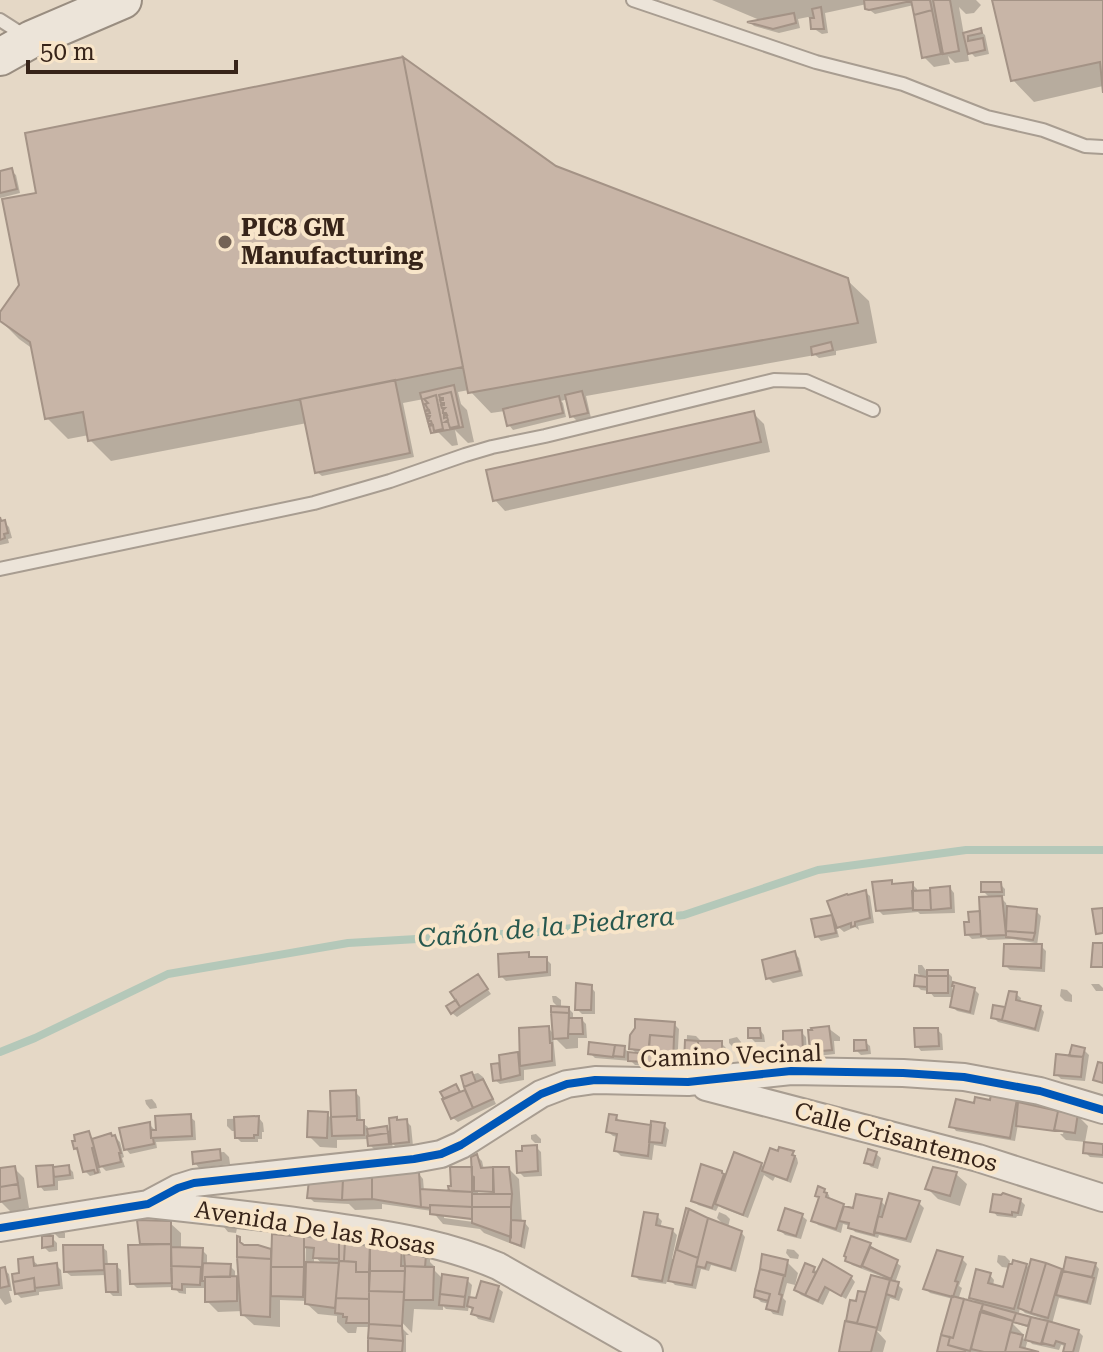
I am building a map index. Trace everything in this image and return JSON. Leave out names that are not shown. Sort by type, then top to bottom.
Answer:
[{"type":"main road","points":[[0,57],[32,39],[123,0]]},
{"type":"street","name":"Camino Vecinal","points":[[0,1228],[148,1204],[194,1183],[441,1154],[461,1145],[541,1094],[567,1084],[595,1080],[688,1082],[791,1071],[903,1073],[964,1077],[1009,1085],[1103,1110]]},
{"type":"street","name":"Calle Crisantemos","points":[[688,1082],[978,1158],[1103,1198]]},
{"type":"street","name":"Avenida De las Rosas","points":[[148,1204],[271,1217],[409,1238],[473,1255],[498,1266],[649,1352]]},
{"type":"lane","points":[[633,0],[816,62],[903,84],[987,117],[1043,130],[1085,146],[1103,147]]},
{"type":"lane","points":[[0,20],[32,39]]},
{"type":"lane","points":[[0,569],[314,503],[492,447],[774,380],[806,381],[873,410]]},
{"type":"building","points":[[864,0],[911,1],[869,10],[865,9]]},
{"type":"building","points":[[911,0],[930,0],[932,10],[914,15]]},
{"type":"building","points":[[933,0],[950,0],[959,51],[943,54]]},
{"type":"building","points":[[992,0],[1103,0],[1103,93],[1100,62],[1011,81]]},
{"type":"building","points":[[821,7],[824,29],[811,29],[810,18],[814,18],[812,9]]},
{"type":"building","points":[[932,10],[941,54],[922,58],[914,15]]},
{"type":"building","points":[[794,13],[796,23],[773,29],[747,22]]},
{"type":"building","points":[[981,28],[982,33],[968,36],[968,41],[983,38],[985,50],[968,54],[963,33]]},
{"type":"building","name":"PIC8 GM Manufacturing","points":[[403,57],[463,367],[88,441],[83,412],[45,419],[30,342],[0,321],[0,312],[19,285],[2,199],[36,193],[25,133]]},
{"type":"building","name":"PIC8 GM Manufacturing","points":[[403,57],[556,166],[848,278],[858,323],[468,393]]},
{"type":"building","points":[[12,168],[17,189],[0,193],[0,171]]},
{"type":"building","points":[[831,342],[833,350],[812,355],[811,347]]},
{"type":"building","points":[[395,380],[410,453],[315,473],[300,399]]},
{"type":"building","points":[[454,385],[463,427],[431,433],[429,426],[420,393]],"holes":[[[451,392],[459,426],[450,428],[445,422],[448,420],[444,415],[447,415],[443,413],[445,408],[441,405],[444,403],[440,400],[443,398],[439,395]],[[436,395],[443,429],[434,431],[433,425],[429,424],[432,424],[428,421],[430,416],[427,416],[430,413],[426,411],[425,404],[428,403],[424,399]]]},
{"type":"building","points":[[582,391],[588,413],[570,417],[565,395]]},
{"type":"building","points":[[451,392],[459,426],[450,428],[445,422],[447,417],[444,418],[447,415],[443,413],[445,408],[441,405],[444,405],[440,400],[443,398],[439,395]]},
{"type":"building","points":[[436,395],[443,429],[434,431],[433,425],[429,426],[432,424],[427,414],[430,413],[426,411],[425,404],[428,403],[424,399]]},
{"type":"building","points":[[559,396],[563,413],[507,426],[503,409]]},
{"type":"building","points":[[754,411],[761,442],[493,501],[486,470]]},
{"type":"building","points":[[0,517],[1,521],[5,520],[8,533],[0,540]]},
{"type":"building","points":[[892,880],[892,884],[913,882],[913,908],[876,911],[872,882]]},
{"type":"building","points":[[981,882],[1001,882],[1002,892],[981,892]]},
{"type":"building","points":[[950,886],[951,908],[931,910],[930,888]]},
{"type":"building","points":[[866,890],[870,918],[855,922],[855,926],[851,927],[851,923],[837,928],[827,901]]},
{"type":"building","points":[[930,890],[931,910],[913,910],[912,891]]},
{"type":"building","points":[[1002,896],[1006,935],[981,936],[979,897]]},
{"type":"building","points":[[1007,906],[1037,909],[1035,933],[1006,931]]},
{"type":"building","points":[[1103,908],[1103,933],[1096,934],[1092,909]]},
{"type":"building","points":[[980,911],[981,934],[965,935],[964,922],[969,922],[968,912]]},
{"type":"building","points":[[832,915],[836,933],[815,937],[811,919]]},
{"type":"building","points":[[1006,931],[1035,933],[1033,940],[1006,937]]},
{"type":"building","points":[[1093,943],[1103,943],[1103,967],[1091,967]]},
{"type":"building","points":[[1004,944],[1042,944],[1041,968],[1003,966]]},
{"type":"building","points":[[795,951],[800,971],[766,979],[762,960]]},
{"type":"building","points":[[529,952],[529,957],[547,957],[547,972],[499,977],[498,954]]},
{"type":"building","points":[[927,970],[948,970],[948,976],[927,976]]},
{"type":"building","points":[[478,974],[488,989],[460,1007],[450,992]]},
{"type":"building","points":[[915,975],[927,977],[927,987],[914,986]]},
{"type":"building","points":[[927,976],[948,976],[948,993],[927,993]]},
{"type":"building","points":[[953,982],[975,988],[970,1012],[950,1007]]},
{"type":"building","points":[[576,983],[592,985],[591,1010],[575,1010]]},
{"type":"building","points":[[1009,991],[1017,992],[1016,1000],[1041,1006],[1035,1029],[1002,1020]]},
{"type":"building","points":[[456,1000],[460,1007],[451,1014],[446,1006]]},
{"type":"building","points":[[993,1005],[1005,1007],[1002,1020],[991,1018]]},
{"type":"building","points":[[551,1006],[569,1007],[569,1013],[551,1012]]},
{"type":"building","points":[[551,1012],[569,1013],[568,1038],[553,1039]]},
{"type":"building","points":[[569,1018],[582,1018],[583,1034],[568,1034]]},
{"type":"building","points":[[635,1019],[675,1022],[674,1037],[650,1035],[649,1051],[629,1049]]},
{"type":"building","points":[[549,1026],[552,1061],[520,1066],[519,1028]]},
{"type":"building","points":[[829,1026],[832,1050],[810,1052],[808,1030]]},
{"type":"building","points":[[748,1028],[760,1028],[761,1038],[748,1038]]},
{"type":"building","points":[[914,1028],[938,1028],[939,1046],[915,1047]]},
{"type":"building","points":[[802,1030],[803,1052],[783,1053],[783,1031]]},
{"type":"building","points":[[650,1035],[674,1037],[673,1063],[628,1061],[628,1052],[648,1054]]},
{"type":"building","points":[[685,1040],[698,1041],[698,1064],[684,1063]]},
{"type":"building","points":[[854,1040],[866,1040],[867,1050],[854,1051]]},
{"type":"building","points":[[698,1041],[722,1041],[722,1064],[698,1064]]},
{"type":"building","points":[[589,1042],[615,1045],[613,1057],[588,1054]]},
{"type":"building","points":[[615,1045],[625,1046],[624,1057],[613,1056]]},
{"type":"building","points":[[1072,1045],[1085,1048],[1083,1057],[1069,1056]]},
{"type":"building","points":[[518,1052],[520,1075],[501,1080],[499,1055]]},
{"type":"building","points":[[1056,1054],[1083,1057],[1081,1077],[1054,1075]]},
{"type":"building","points":[[1098,1062],[1103,1063],[1103,1083],[1093,1080]]},
{"type":"building","points":[[499,1063],[501,1080],[493,1081],[491,1064]]},
{"type":"building","points":[[472,1072],[476,1082],[464,1087],[461,1076]]},
{"type":"building","points":[[483,1079],[493,1099],[473,1108],[464,1087]]},
{"type":"building","points":[[456,1084],[460,1092],[444,1099],[440,1092]]},
{"type":"building","points":[[356,1090],[357,1116],[331,1117],[330,1091]]},
{"type":"building","points":[[465,1090],[473,1108],[451,1119],[442,1099]]},
{"type":"building","points":[[991,1094],[1017,1099],[1010,1138],[949,1127],[956,1099],[974,1103],[975,1097],[990,1100]]},
{"type":"building","points":[[1018,1102],[1058,1111],[1054,1131],[1016,1126]]},
{"type":"building","points":[[308,1111],[328,1112],[327,1138],[307,1137]]},
{"type":"building","points":[[1058,1111],[1078,1113],[1075,1133],[1054,1130]]},
{"type":"building","points":[[191,1114],[192,1136],[151,1138],[151,1130],[156,1130],[155,1116]]},
{"type":"building","points":[[609,1114],[617,1115],[616,1120],[651,1125],[648,1156],[614,1151],[617,1134],[606,1132]]},
{"type":"building","points":[[259,1116],[258,1135],[254,1138],[235,1138],[234,1117]]},
{"type":"building","points":[[357,1116],[357,1120],[364,1120],[364,1135],[332,1136],[331,1117]]},
{"type":"building","points":[[397,1117],[397,1120],[407,1119],[409,1142],[391,1144],[389,1118]]},
{"type":"building","points":[[651,1121],[665,1123],[662,1143],[649,1142]]},
{"type":"building","points":[[150,1122],[154,1144],[124,1150],[119,1128]]},
{"type":"building","points":[[387,1126],[388,1133],[368,1136],[367,1129]]},
{"type":"building","points":[[89,1131],[98,1172],[95,1173],[94,1170],[83,1172],[72,1141],[75,1141],[74,1135]]},
{"type":"building","points":[[111,1133],[115,1135],[121,1162],[99,1167],[92,1139]]},
{"type":"building","points":[[388,1133],[389,1144],[368,1146],[367,1136]]},
{"type":"building","points":[[1084,1142],[1103,1144],[1103,1155],[1083,1153]]},
{"type":"building","points":[[537,1145],[538,1171],[517,1173],[516,1151],[522,1151],[522,1146]]},
{"type":"building","points":[[779,1147],[794,1151],[787,1180],[762,1171],[770,1148],[778,1151]]},
{"type":"building","points":[[220,1149],[221,1160],[193,1164],[192,1152]]},
{"type":"building","points":[[868,1149],[877,1152],[873,1165],[864,1163]]},
{"type":"building","points":[[734,1152],[762,1163],[743,1215],[715,1204]]},
{"type":"building","points":[[477,1154],[481,1168],[493,1167],[493,1192],[474,1191],[471,1157]]},
{"type":"building","points":[[701,1164],[724,1174],[712,1208],[691,1201]]},
{"type":"building","points":[[53,1165],[54,1185],[38,1187],[36,1166]]},
{"type":"building","points":[[69,1165],[70,1175],[54,1177],[53,1167]]},
{"type":"building","points":[[15,1166],[18,1184],[0,1187],[0,1168]]},
{"type":"building","points":[[450,1167],[472,1167],[472,1192],[449,1191]]},
{"type":"building","points":[[493,1167],[509,1167],[512,1194],[494,1194]]},
{"type":"building","points":[[933,1167],[957,1172],[950,1196],[925,1189]]},
{"type":"building","points":[[419,1172],[421,1207],[372,1199],[372,1176]]},
{"type":"building","points":[[372,1176],[372,1199],[342,1200],[343,1178]]},
{"type":"building","points":[[309,1180],[343,1180],[342,1200],[307,1198]]},
{"type":"building","points":[[18,1184],[20,1198],[0,1202],[0,1187]]},
{"type":"building","points":[[818,1186],[825,1189],[826,1197],[844,1204],[836,1229],[811,1221],[819,1197],[815,1196]]},
{"type":"building","points":[[420,1189],[472,1192],[472,1207],[421,1207]]},
{"type":"building","points":[[889,1193],[920,1201],[906,1239],[874,1232]]},
{"type":"building","points":[[1003,1193],[1021,1199],[1018,1213],[990,1212],[993,1194]]},
{"type":"building","points":[[472,1194],[512,1194],[511,1207],[472,1207]]},
{"type":"building","points":[[856,1194],[882,1199],[874,1235],[848,1228],[849,1223],[839,1221],[844,1206],[853,1208]]},
{"type":"building","points":[[430,1205],[472,1207],[472,1219],[430,1214]]},
{"type":"building","points":[[472,1207],[511,1207],[511,1237],[472,1223]]},
{"type":"building","points":[[686,1208],[689,1209],[677,1250],[698,1258],[692,1285],[668,1281]]},
{"type":"building","points":[[785,1208],[803,1214],[796,1236],[778,1230]]},
{"type":"building","points":[[689,1209],[708,1218],[698,1258],[677,1250]]},
{"type":"building","points":[[644,1212],[658,1214],[656,1225],[673,1229],[662,1281],[632,1276]]},
{"type":"building","points":[[708,1218],[742,1231],[731,1269],[707,1262],[705,1268],[696,1266]]},
{"type":"building","points":[[137,1220],[171,1221],[171,1244],[140,1244]]},
{"type":"building","points":[[511,1220],[525,1221],[521,1246],[510,1242]]},
{"type":"building","points":[[272,1234],[304,1237],[304,1267],[271,1267]]},
{"type":"building","points":[[304,1234],[339,1239],[339,1259],[313,1258],[314,1248],[304,1247]]},
{"type":"building","points":[[42,1236],[53,1236],[53,1246],[42,1248]]},
{"type":"building","points":[[237,1236],[244,1245],[271,1249],[271,1259],[237,1257]]},
{"type":"building","points":[[851,1236],[871,1243],[861,1267],[845,1261]]},
{"type":"building","points":[[339,1239],[345,1240],[344,1261],[339,1261]]},
{"type":"building","points":[[345,1240],[370,1241],[369,1272],[356,1272],[356,1262],[344,1261]]},
{"type":"building","points":[[370,1241],[402,1242],[401,1266],[405,1266],[405,1271],[370,1271]]},
{"type":"building","points":[[171,1244],[172,1283],[130,1284],[128,1245]]},
{"type":"building","points":[[63,1245],[103,1245],[104,1270],[64,1272]]},
{"type":"building","points":[[171,1247],[203,1248],[202,1267],[171,1266]]},
{"type":"building","points":[[870,1247],[898,1260],[891,1279],[862,1266]]},
{"type":"building","points":[[937,1250],[963,1257],[953,1297],[923,1289]]},
{"type":"building","points":[[404,1254],[426,1255],[425,1267],[405,1266]]},
{"type":"building","points":[[762,1254],[788,1260],[785,1276],[760,1269]]},
{"type":"building","points":[[33,1257],[34,1266],[57,1263],[59,1285],[35,1288],[34,1278],[13,1282],[12,1274],[19,1273],[18,1259]]},
{"type":"building","points":[[237,1257],[271,1259],[270,1317],[241,1315]]},
{"type":"building","points":[[1066,1257],[1096,1263],[1092,1277],[1063,1271]]},
{"type":"building","points":[[823,1259],[852,1276],[841,1296],[825,1287],[818,1301],[805,1295]]},
{"type":"building","points":[[1031,1259],[1046,1263],[1031,1313],[1018,1308]]},
{"type":"building","points":[[1013,1260],[1027,1264],[1014,1309],[969,1298],[976,1269],[991,1273],[988,1283],[1003,1287]]},
{"type":"building","points":[[339,1261],[356,1262],[356,1272],[369,1272],[369,1299],[336,1298]]},
{"type":"building","points":[[306,1262],[339,1263],[335,1308],[305,1304]]},
{"type":"building","points":[[203,1263],[231,1264],[230,1277],[205,1277],[202,1281]]},
{"type":"building","points":[[805,1263],[815,1267],[813,1272],[816,1273],[805,1295],[794,1290]]},
{"type":"building","points":[[1046,1263],[1062,1269],[1048,1318],[1031,1313]]},
{"type":"building","points":[[104,1264],[117,1264],[118,1292],[106,1292]]},
{"type":"building","points":[[171,1266],[201,1267],[200,1285],[182,1284],[182,1290],[172,1289]]},
{"type":"building","points":[[405,1266],[434,1267],[433,1300],[404,1300]]},
{"type":"building","points":[[5,1267],[9,1286],[0,1288],[0,1268]]},
{"type":"building","points":[[271,1267],[304,1267],[303,1297],[271,1296]]},
{"type":"building","points":[[760,1269],[784,1275],[778,1312],[766,1309],[770,1294],[755,1290]]},
{"type":"building","points":[[370,1271],[405,1271],[404,1292],[369,1291]]},
{"type":"building","points":[[1063,1271],[1094,1278],[1087,1302],[1056,1295]]},
{"type":"building","points":[[442,1274],[468,1278],[465,1297],[440,1294]]},
{"type":"building","points":[[871,1275],[890,1280],[877,1328],[857,1323]]},
{"type":"building","points":[[237,1276],[237,1301],[205,1302],[205,1277]]},
{"type":"building","points":[[34,1278],[35,1291],[15,1294],[13,1282]]},
{"type":"building","points":[[890,1280],[899,1282],[895,1297],[886,1294]]},
{"type":"building","points":[[481,1281],[499,1286],[490,1319],[471,1314],[473,1308],[467,1306],[469,1297],[476,1298]]},
{"type":"building","points":[[755,1290],[770,1294],[768,1301],[754,1297]]},
{"type":"building","points":[[369,1291],[404,1292],[402,1326],[369,1324]]},
{"type":"building","points":[[858,1291],[866,1292],[857,1323],[846,1321],[850,1300],[856,1301]]},
{"type":"building","points":[[440,1294],[465,1297],[464,1307],[439,1305]]},
{"type":"building","points":[[952,1296],[964,1299],[953,1338],[941,1335]]},
{"type":"building","points":[[336,1298],[369,1299],[369,1323],[346,1323],[347,1317],[335,1313]]},
{"type":"building","points":[[964,1299],[983,1304],[970,1351],[948,1345],[950,1337],[953,1338]]},
{"type":"building","points":[[983,1304],[1016,1313],[1013,1321],[981,1310]]},
{"type":"building","points":[[980,1312],[1013,1321],[1005,1352],[971,1349]]},
{"type":"building","points":[[1016,1313],[1031,1317],[1028,1326],[1013,1322]]},
{"type":"building","points":[[1031,1317],[1048,1321],[1041,1344],[1025,1340]]},
{"type":"building","points":[[845,1321],[877,1328],[871,1352],[839,1352]]},
{"type":"building","points":[[1048,1321],[1079,1330],[1073,1352],[1063,1352],[1065,1344],[1056,1341],[1054,1346],[1042,1343]]},
{"type":"building","points":[[369,1324],[402,1326],[403,1341],[368,1338]]},
{"type":"building","points":[[1010,1332],[1023,1335],[1020,1347],[1039,1352],[1005,1352]]},
{"type":"building","points":[[941,1335],[950,1337],[948,1345],[965,1352],[937,1352]]},
{"type":"building","points":[[368,1338],[403,1341],[402,1352],[368,1352]]},
{"type":"waterway","name":"Cañón de la Piedrera","points":[[0,1052],[168,974],[348,943],[538,932],[684,915],[818,870],[966,850],[1103,850]]},
{"type":"cycle path","points":[[0,1228],[148,1204],[194,1183],[441,1154],[461,1145],[541,1094],[567,1084],[595,1080],[688,1082],[791,1071],[903,1073],[964,1077],[1040,1091],[1103,1110]]},
{"type":"place","name":"PIC8 GM Manufacturing","points":[[225,242]]}]
